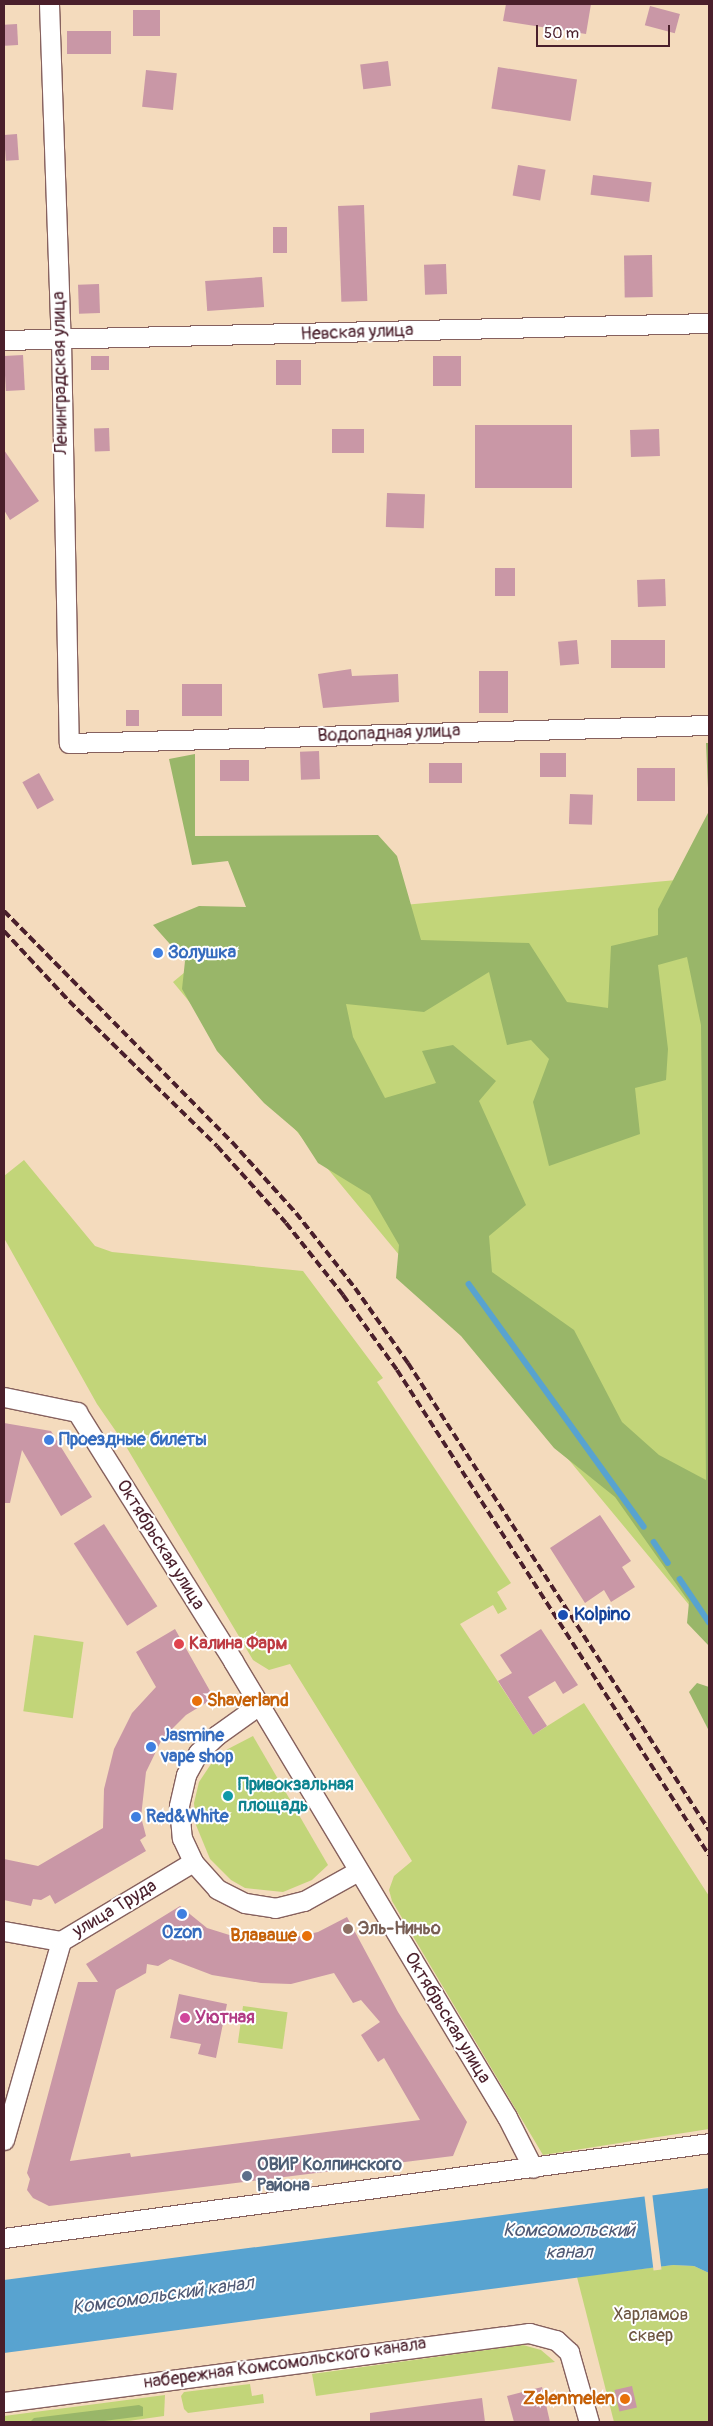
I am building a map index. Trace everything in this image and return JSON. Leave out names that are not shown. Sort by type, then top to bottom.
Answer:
[{"type":"street","name":"Ленинградская улица","points":[[48,4],[61,340],[69,743]]},
{"type":"street","name":"Невская улица","points":[[4,340],[709,323]]},
{"type":"street","name":"Водопадная улица","points":[[69,743],[709,725]]},
{"type":"street","name":"Октябрьская улица","points":[[4,1397],[77,1412],[259,1705]]},
{"type":"street","points":[[259,1705],[358,1871],[304,1901],[275,1908],[245,1903],[218,1889],[193,1862],[182,1838],[179,1806],[186,1775],[198,1753],[217,1735],[259,1705]]},
{"type":"street","name":"улица Труда","points":[[4,1931],[61,1941],[193,1862]]},
{"type":"street","name":"Октябрьская улица","points":[[358,1871],[507,2117],[532,2168]]},
{"type":"street","points":[[4,2140],[61,1941]]},
{"type":"street","points":[[4,2238],[709,2143]]},
{"type":"street","name":"набережная Комсомольского канала","points":[[4,2402],[505,2335],[540,2334],[564,2346],[573,2360],[589,2422]]},
{"type":"green space","points":[[706,743],[709,743],[709,811]]},
{"type":"green space","points":[[195,754],[195,836],[378,835],[397,856],[421,940],[529,943],[567,1002],[608,1008],[611,946],[658,935],[658,909],[709,811],[709,1646],[687,1623],[689,1602],[615,1497],[554,1448],[461,1336],[396,1278],[399,1245],[370,1195],[318,1163],[298,1132],[264,1103],[217,1051],[182,989],[185,961],[153,925],[199,906],[246,907],[228,861],[192,865],[169,759]],"holes":[[[687,957],[701,1025],[706,1480],[659,1455],[622,1422],[574,1330],[492,1272],[489,1236],[526,1205],[479,1101],[496,1081],[453,1045],[422,1051],[436,1083],[385,1098],[353,1037],[346,1004],[424,1012],[489,972],[507,1045],[531,1040],[549,1059],[533,1102],[549,1166],[640,1134],[635,1088],[666,1080],[668,1049],[658,965]]]},
{"type":"green space","points":[[709,877],[709,1629],[173,982],[196,963],[164,927]]},
{"type":"green space","points":[[24,1160],[95,1246],[112,1252],[303,1271],[383,1378],[377,1382],[511,1583],[497,1592],[507,1609],[498,1614],[493,1605],[460,1624],[533,1735],[584,1703],[709,1896],[709,2129],[543,2155],[392,1901],[389,1890],[394,1876],[412,1861],[290,1664],[269,1670],[253,1660],[124,1443],[97,1404],[4,1238],[4,1176]]},
{"type":"green space","points":[[34,1635],[84,1642],[73,1718],[23,1711]]},
{"type":"green space","points":[[697,1683],[709,1687],[709,1731],[689,1692]]},
{"type":"green space","points":[[253,1736],[328,1865],[312,1880],[283,1892],[245,1888],[231,1880],[210,1859],[196,1825],[194,1803],[199,1782],[211,1764],[226,1750]]},
{"type":"green space","points":[[243,2006],[288,2012],[282,2049],[238,2043]]},
{"type":"green space","name":"Харламов сквер","points":[[673,2265],[694,2266],[709,2273],[709,2422],[614,2422],[577,2277]]},
{"type":"green space","points":[[523,2345],[541,2350],[555,2362],[316,2396],[312,2374]]},
{"type":"green space","points":[[250,2384],[252,2396],[263,2394],[264,2403],[188,2413],[184,2409],[181,2396],[184,2392]]},
{"type":"green space","points":[[165,2395],[164,2416],[121,2422],[4,2422],[4,2416]]},
{"type":"green space","points":[[139,2405],[143,2407],[143,2416],[96,2422],[30,2422],[34,2418]]},
{"type":"water","name":"Комсомольский канал","points":[[709,2188],[709,2273],[694,2266],[673,2265],[4,2353],[4,2280]]},
{"type":"pier","points":[[652,2192],[662,2269],[654,2270],[644,2193]]},
{"type":"building","points":[[506,4],[591,4],[586,34],[503,21]]},
{"type":"building","points":[[650,6],[680,14],[675,33],[645,25]]},
{"type":"building","points":[[133,10],[160,10],[160,36],[133,36]]},
{"type":"building","points":[[17,24],[18,45],[5,46],[4,25]]},
{"type":"building","points":[[67,31],[111,31],[111,54],[67,54]]},
{"type":"building","points":[[388,61],[391,86],[363,89],[360,64]]},
{"type":"building","points":[[498,67],[577,80],[570,121],[491,108]]},
{"type":"building","points":[[146,70],[177,73],[173,110],[142,107]]},
{"type":"building","points":[[17,134],[19,160],[6,161],[4,135]]},
{"type":"building","points":[[518,165],[546,170],[540,200],[513,196]]},
{"type":"building","points":[[593,175],[652,182],[649,202],[591,195]]},
{"type":"building","points":[[364,205],[367,301],[341,302],[338,206]]},
{"type":"building","points":[[273,227],[287,227],[287,253],[273,253]]},
{"type":"building","points":[[624,255],[652,255],[653,297],[625,297]]},
{"type":"building","points":[[446,264],[447,294],[425,295],[424,265]]},
{"type":"building","points":[[262,277],[264,307],[207,311],[205,281]]},
{"type":"building","points":[[99,284],[100,313],[79,314],[78,285]]},
{"type":"building","points":[[23,355],[25,390],[6,391],[4,356]]},
{"type":"building","points":[[91,356],[109,356],[109,370],[91,370]]},
{"type":"building","points":[[433,356],[461,356],[461,386],[433,386]]},
{"type":"building","points":[[276,360],[301,360],[301,385],[276,385]]},
{"type":"building","points":[[475,425],[572,425],[572,488],[475,488]]},
{"type":"building","points":[[109,428],[110,451],[95,452],[94,429]]},
{"type":"building","points":[[332,429],[364,429],[364,453],[332,453]]},
{"type":"building","points":[[659,429],[660,456],[631,457],[630,430]]},
{"type":"building","points":[[4,450],[39,501],[10,520],[4,510]]},
{"type":"building","points":[[387,493],[425,494],[424,528],[386,527]]},
{"type":"building","points":[[495,568],[515,568],[515,596],[495,596]]},
{"type":"building","points":[[665,579],[666,606],[638,607],[637,580]]},
{"type":"building","points":[[577,640],[579,664],[560,666],[558,642]]},
{"type":"building","points":[[611,640],[665,640],[665,668],[611,668]]},
{"type":"building","points":[[351,669],[352,676],[398,674],[399,702],[323,708],[318,674]]},
{"type":"building","points":[[479,671],[508,671],[508,713],[479,713]]},
{"type":"building","points":[[182,684],[222,684],[222,716],[182,716]]},
{"type":"building","points":[[126,710],[139,710],[139,726],[126,726]]},
{"type":"building","points":[[319,751],[320,779],[301,780],[300,752]]},
{"type":"building","points":[[540,753],[566,753],[566,777],[540,777]]},
{"type":"building","points":[[220,760],[249,760],[249,781],[220,781]]},
{"type":"building","points":[[429,763],[462,763],[462,783],[429,783]]},
{"type":"building","points":[[637,768],[675,768],[675,801],[637,801]]},
{"type":"building","points":[[39,773],[54,800],[37,809],[22,782]]},
{"type":"building","points":[[570,794],[593,795],[592,825],[569,824]]},
{"type":"building","points":[[4,1423],[51,1431],[92,1497],[61,1516],[22,1450],[10,1503],[4,1503]]},
{"type":"building","points":[[600,1515],[631,1561],[622,1567],[635,1587],[611,1602],[604,1590],[585,1603],[550,1548]]},
{"type":"building","points":[[104,1524],[157,1606],[127,1626],[74,1544]]},
{"type":"building","points":[[175,1629],[214,1698],[186,1715],[162,1739],[146,1772],[141,1817],[146,1836],[140,1840],[146,1851],[55,1904],[50,1895],[41,1900],[33,1899],[31,1906],[4,1900],[4,1859],[38,1866],[103,1828],[104,1789],[114,1749],[132,1713],[156,1687],[136,1652]]},
{"type":"building","points":[[541,1629],[578,1685],[563,1694],[555,1681],[528,1697],[547,1726],[533,1735],[498,1681],[512,1673],[500,1655]]},
{"type":"building","points":[[180,1906],[207,1928],[239,1938],[276,1941],[318,1932],[347,1917],[398,2012],[467,2122],[453,2156],[49,2206],[33,2198],[27,2190],[30,2179],[27,2173],[78,1982],[98,1982],[86,1964]],"holes":[[[170,1959],[212,1975],[261,1983],[291,1984],[334,1973],[353,2003],[361,2000],[380,2022],[361,2035],[378,2062],[384,2058],[420,2120],[131,2157],[130,2153],[70,2161],[116,1990],[146,1973],[147,1964],[158,1966]]]},
{"type":"building","points":[[179,1994],[227,2004],[216,2058],[198,2054],[201,2044],[170,2038]]},
{"type":"building","name":"Zelenmelen","points":[[632,2386],[637,2407],[619,2411],[614,2390]]},
{"type":"building","points":[[542,2387],[550,2422],[514,2422],[507,2396]]},
{"type":"building","points":[[482,2398],[485,2422],[370,2422],[370,2413]]},
{"type":"waterway","points":[[469,1284],[644,1527]]},
{"type":"waterway","points":[[654,1542],[668,1563]]},
{"type":"waterway","points":[[680,1579],[709,1622]]},
{"type":"railway","points":[[4,911],[232,1142],[296,1213],[355,1288],[408,1363],[709,1830]]},
{"type":"railway","points":[[4,931],[69,1001],[217,1146],[286,1223],[343,1295],[397,1370],[709,1855]]},
{"type":"place","name":"Золушка","points":[[158,953]]},
{"type":"place","name":"Проездные билеты","points":[[49,1440]]},
{"type":"place","name":"Kolpino","points":[[563,1615]]},
{"type":"place","name":"Калина Фарм","points":[[179,1644]]},
{"type":"place","name":"Shaverland","points":[[197,1701]]},
{"type":"place","name":"Jasmine vape shop","points":[[151,1747]]},
{"type":"place","name":"Привокзальная площадь","points":[[228,1796]]},
{"type":"place","name":"Red&White","points":[[136,1817]]},
{"type":"place","name":"Ozon","points":[[182,1914]]},
{"type":"place","name":"Эль-Ниньо","points":[[348,1929]]},
{"type":"place","name":"Влаваше","points":[[307,1936]]},
{"type":"place","name":"Уютная","points":[[185,2018]]},
{"type":"place","name":"ОВИР Колпинского Района","points":[[247,2176]]},
{"type":"place","name":"Zelenmelen","points":[[625,2399]]}]
